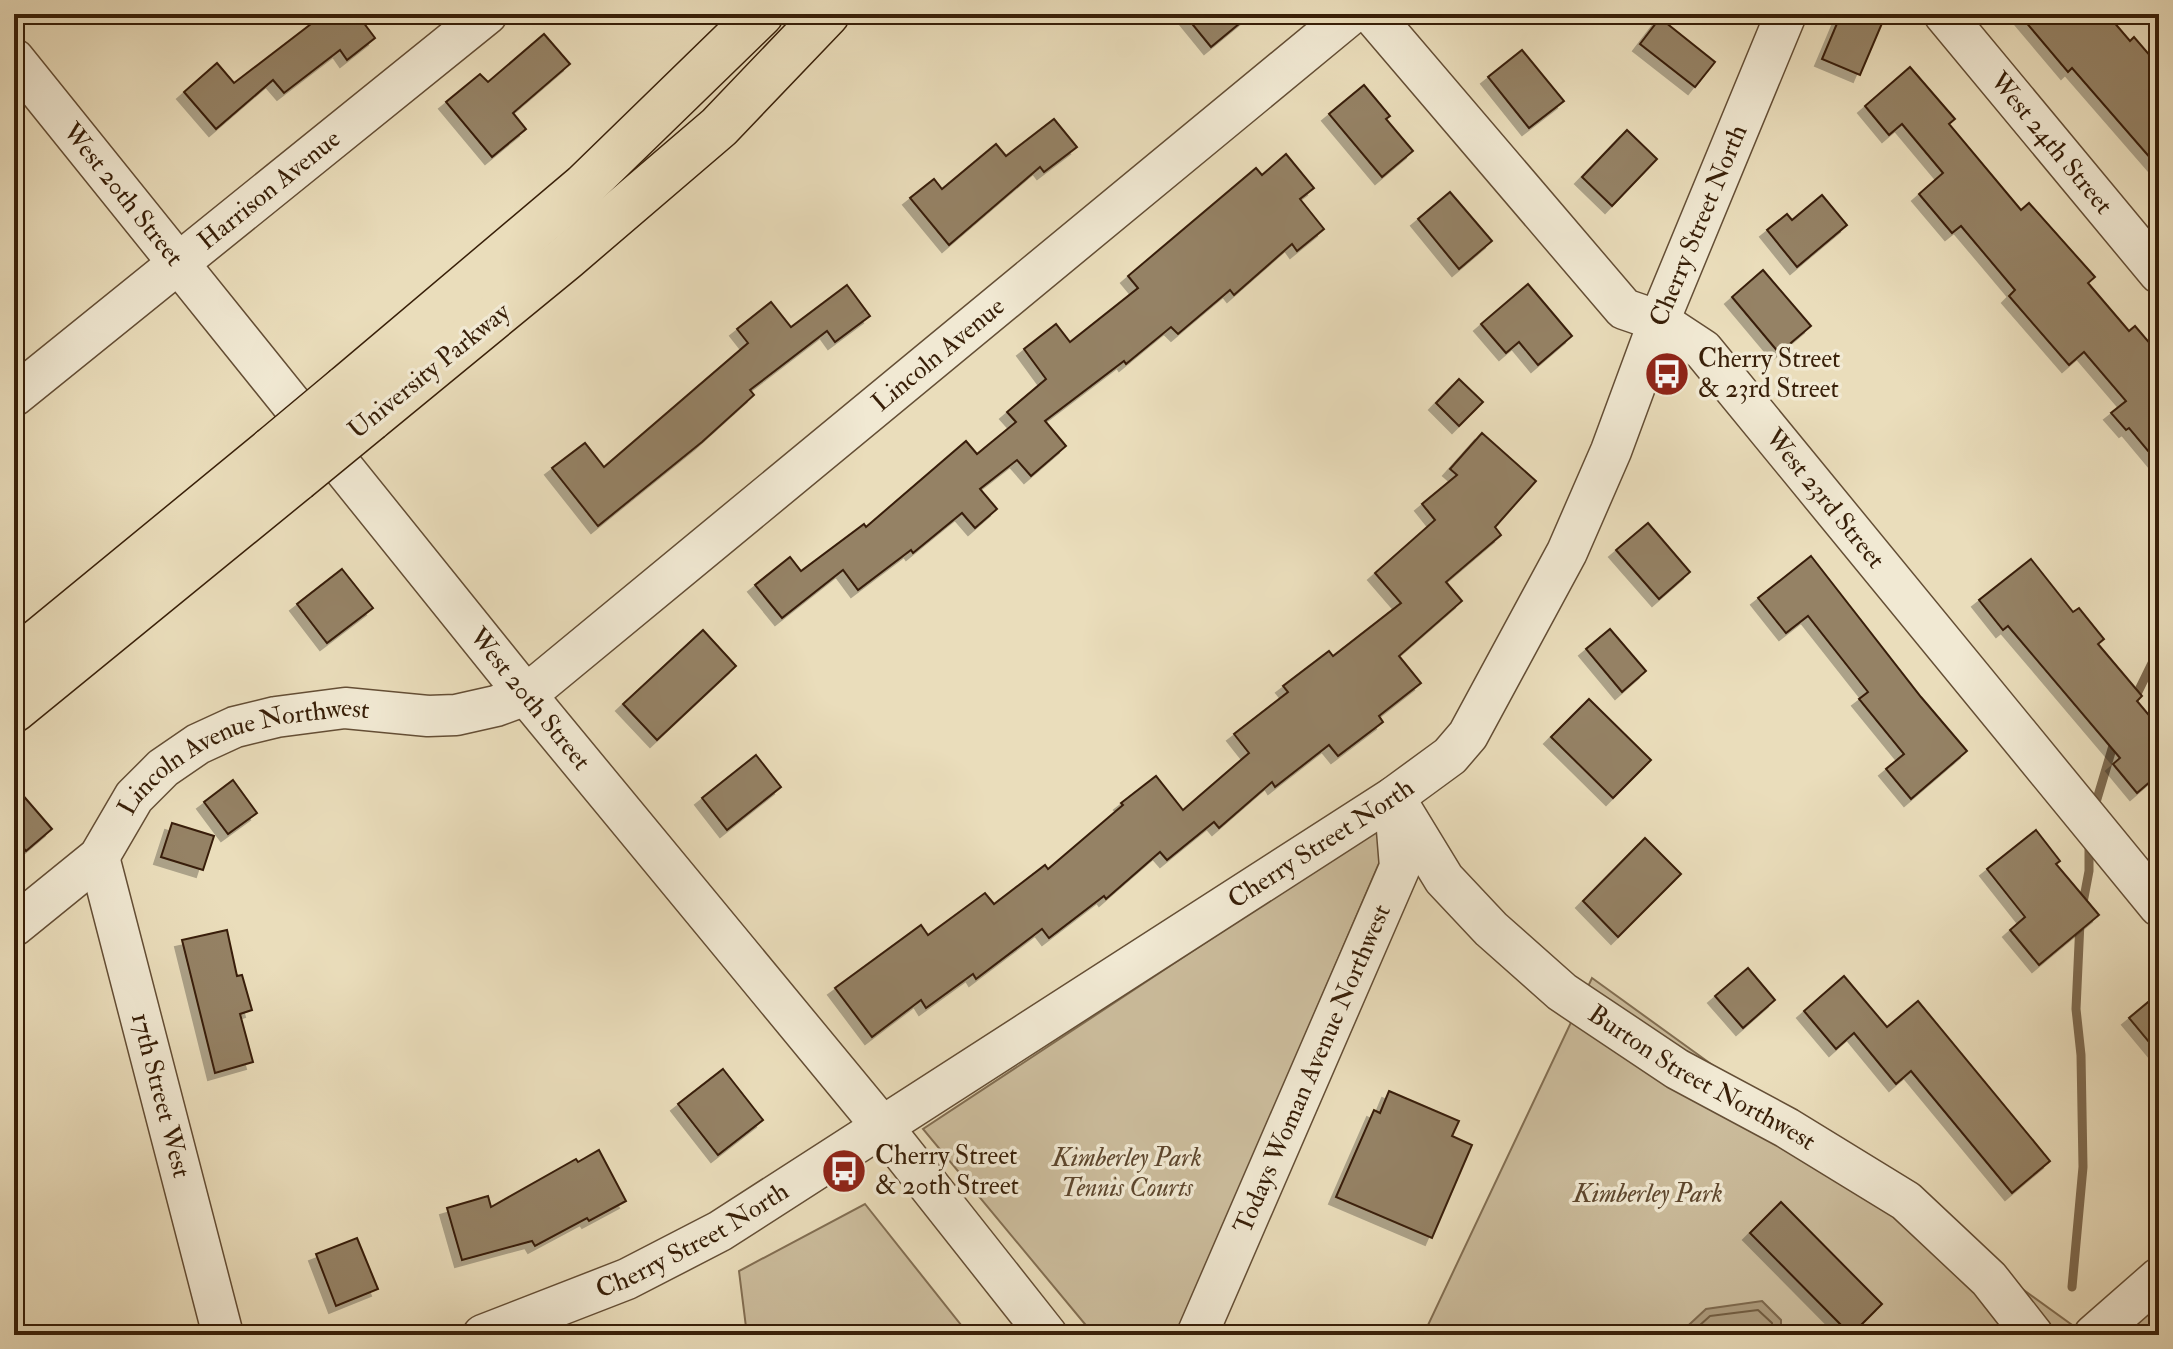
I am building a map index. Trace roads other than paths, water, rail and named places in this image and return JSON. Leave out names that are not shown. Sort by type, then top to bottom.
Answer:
[{"type":"main road","name":"University Parkway","points":[[358,404],[761,14]]},
{"type":"main road","name":"University Parkway","points":[[14,710],[285,464],[358,404],[566,258],[719,127],[827,14]]},
{"type":"main road","name":"University Parkway","points":[[14,661],[285,464]]},
{"type":"street","name":"Harrison Avenue","points":[[14,396],[487,14]]},
{"type":"street","name":"Lincoln Avenue","points":[[526,695],[1351,14]]},
{"type":"street","name":"West 23rd Street","points":[[1372,14],[1624,309],[1659,321],[1703,350],[2159,906]]},
{"type":"street","name":"Cherry Street North","points":[[483,1335],[627,1279],[720,1231],[1394,797],[1450,756],[1468,735],[1489,699],[1567,552],[1611,451],[1659,321],[1786,14]]},
{"type":"street","name":"West 24th Street","points":[[1944,14],[2159,273]]},
{"type":"street","name":"West 20th Street","points":[[14,59],[526,695],[881,1125],[1047,1335]]},
{"type":"street","name":"Lincoln Avenue Northwest","points":[[14,926],[99,857],[134,797],[163,768],[198,744],[235,727],[276,717],[345,708],[428,716],[456,715],[526,695]]},
{"type":"street","name":"Todays Woman Avenue Northwest","points":[[1197,1335],[1400,867],[1394,797]]},
{"type":"street","name":"Burton Street Northwest","points":[[1394,797],[1444,879],[1491,929],[1562,992],[1634,1043],[1704,1086],[1787,1128],[1906,1201],[1989,1279],[2033,1335]]},
{"type":"street","name":"17th Street West","points":[[99,857],[223,1335]]},
{"type":"street","points":[[2094,1335],[2159,1278]]},
{"type":"water","points":[[1762,1301],[1781,1320],[1781,1335],[1678,1335],[1706,1309]]},
{"type":"waterway","points":[[2134,700],[2159,649]]},
{"type":"waterway","points":[[2094,809],[2115,739]]},
{"type":"waterway","points":[[2082,908],[2089,871],[2089,843]]},
{"type":"waterway","points":[[2072,1287],[2083,1167],[2081,1055],[2076,1009],[2080,922]]},
{"type":"place","name":"Cherry Street & 23rd Street","points":[[1667,374]]},
{"type":"place","name":"Cherry Street & 20th Street","points":[[844,1171]]},
{"type":"park label","name":"Kimberley Park Tennis Courts","points":[[1127,1173]]},
{"type":"park label","name":"Kimberley Park","points":[[1648,1194]]}]
